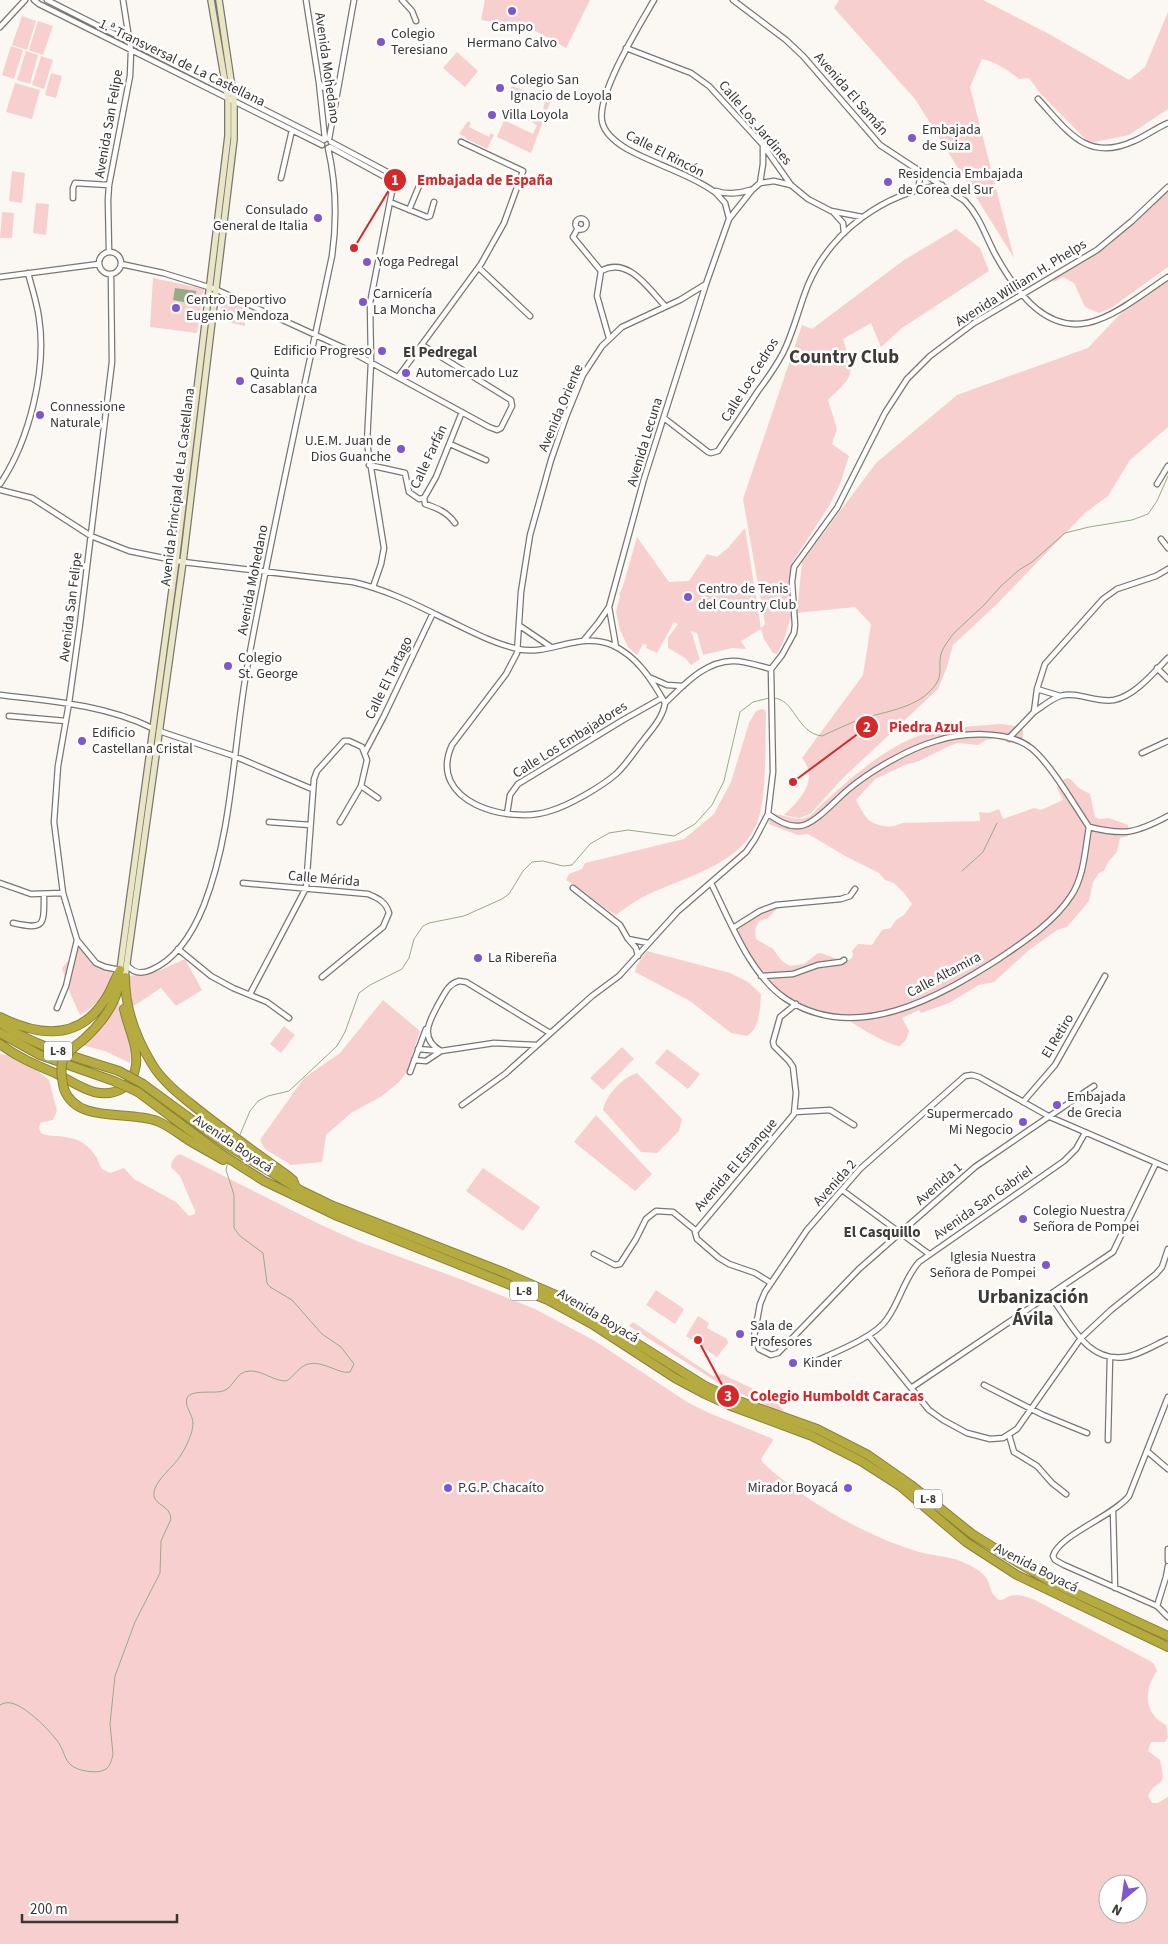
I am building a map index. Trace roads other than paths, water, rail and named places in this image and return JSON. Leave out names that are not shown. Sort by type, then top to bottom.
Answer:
[{"type":"highway","points":[[0,1017],[19,1027],[37,1032],[61,1031],[72,1028],[91,1017],[100,1007],[124,968]]},
{"type":"highway","points":[[124,968],[110,1010],[99,1025],[68,1052],[62,1060],[60,1073],[64,1089],[70,1100],[82,1110],[92,1113],[122,1114],[157,1121],[219,1155]]},
{"type":"highway","points":[[0,1044],[30,1062],[87,1090],[103,1094],[119,1090],[127,1085],[132,1078],[136,1062],[134,1041],[123,1004],[125,977]]},
{"type":"highway","points":[[125,977],[130,1013],[137,1035],[152,1065],[177,1093],[229,1135],[287,1175],[296,1188]]},
{"type":"highway","name":"Avenida Boyacá","points":[[0,1023],[10,1030],[50,1048],[119,1071],[143,1084],[225,1144],[296,1188],[334,1206],[556,1295],[705,1386],[740,1402],[817,1429],[868,1455],[911,1485],[972,1534],[1022,1566],[1051,1582],[1168,1636]]},
{"type":"highway","name":"Avenida Boyacá","points":[[0,1033],[40,1055],[114,1081],[138,1092],[219,1155],[256,1177],[336,1216],[548,1300],[592,1324],[675,1378],[705,1394],[731,1406],[812,1436],[861,1461],[900,1486],[966,1542],[1009,1571],[1168,1647]]},
{"type":"street","points":[[0,27],[25,0]]},
{"type":"street","name":"1.ª Transversal de La Castellana","points":[[34,0],[131,50],[230,96],[327,143],[395,176],[394,182],[327,143],[292,130],[230,96],[130,42],[47,0]]},
{"type":"street","points":[[58,0],[63,8]]},
{"type":"street","name":"Avenida San Felipe","points":[[109,252],[109,185],[130,76],[131,50],[123,0]]},
{"type":"street","name":"Avenida Principal de La Castellana","points":[[211,0],[230,96]]},
{"type":"street","name":"Avenida Principal de La Castellana","points":[[125,977],[124,968],[179,562],[212,289],[234,139],[219,0]]},
{"type":"street","name":"Avenida Mohedano","points":[[124,968],[136,972],[148,971],[163,964],[178,949],[204,906],[222,851],[243,690],[265,572],[335,232],[333,183],[306,0]]},
{"type":"street","points":[[327,143],[354,0]]},
{"type":"street","points":[[402,0],[412,11],[416,21]]},
{"type":"street","name":"Calle El Rincón","points":[[654,0],[626,48],[605,97],[602,108],[602,123],[608,134],[626,149],[712,190],[732,194],[752,190]]},
{"type":"street","name":"Avenida El Samán","points":[[733,0],[786,40],[803,56],[822,76],[863,128],[880,145],[954,192],[974,211],[994,252],[1021,295],[1035,309],[1050,318],[1068,323],[1088,323],[1106,316],[1168,277]]},
{"type":"street","name":"Calle Los Jardines","points":[[626,48],[691,73],[723,99],[763,145],[792,185],[808,199],[831,211],[862,217]]},
{"type":"street","points":[[319,83],[327,90],[338,86]]},
{"type":"street","points":[[1038,99],[1074,137],[1085,145],[1099,148],[1116,147],[1134,141],[1168,122]]},
{"type":"street","points":[[281,178],[292,130]]},
{"type":"street","points":[[398,377],[478,268],[504,223],[523,171],[461,142]]},
{"type":"street","points":[[760,183],[763,145]]},
{"type":"street","points":[[918,190],[921,172]]},
{"type":"street","points":[[373,587],[384,548],[369,465],[367,443],[371,362],[370,303],[394,182]]},
{"type":"street","points":[[706,284],[729,219],[752,190],[760,183],[774,182],[792,185]]},
{"type":"street","points":[[73,198],[75,183],[109,185]]},
{"type":"street","name":"Calle Los Cedros","points":[[664,418],[711,454],[718,451],[782,355],[808,284],[817,266],[830,248],[862,217],[886,203],[918,190],[942,185]]},
{"type":"street","points":[[409,210],[419,186]]},
{"type":"street","name":"Avenida William H. Phelps","points":[[771,669],[782,655],[794,632],[792,582],[794,567],[837,508],[885,413],[904,383],[930,356],[974,323],[1097,250],[1132,222],[1168,187]]},
{"type":"street","name":"Calle El Rincón","points":[[712,190],[726,203],[729,219]]},
{"type":"street","points":[[390,202],[427,217],[430,216],[434,202]]},
{"type":"street","points":[[831,211],[842,223],[844,233]]},
{"type":"street","points":[[578,228],[573,237],[601,271]]},
{"type":"street","points":[[109,252],[119,257],[121,264],[118,271],[111,274],[103,272],[99,264],[101,257],[109,252]]},
{"type":"street","points":[[0,277],[99,264]]},
{"type":"street","points":[[121,264],[163,273],[212,289],[371,362],[462,412],[498,430],[501,428],[512,403],[509,398],[422,345]]},
{"type":"street","points":[[601,271],[614,266],[629,270],[665,306]]},
{"type":"street","points":[[478,268],[530,316]]},
{"type":"street","points":[[601,271],[597,296],[610,338]]},
{"type":"street","points":[[0,484],[14,460],[24,432],[32,406],[39,371],[41,355],[40,318],[28,273]]},
{"type":"street","name":"Avenida San Felipe","points":[[111,274],[112,362],[69,703],[58,766],[54,822],[63,893],[77,940],[96,962],[106,968],[124,968]]},
{"type":"street","name":"Avenida Oriente","points":[[518,649],[521,592],[530,535],[539,497],[583,375],[610,338],[627,323],[680,300],[706,284]]},
{"type":"street","name":"Avenida Lecuna","points":[[584,640],[608,607],[644,479],[706,284]]},
{"type":"street","name":"Calle Farfán","points":[[369,465],[405,472],[409,492],[419,499],[424,498],[450,444],[462,412]]},
{"type":"street","points":[[450,444],[486,460]]},
{"type":"street","points":[[1157,484],[1168,466]]},
{"type":"street","points":[[0,490],[32,498],[91,536],[130,552],[179,562],[353,582],[373,587],[491,641],[518,649],[528,650],[551,647],[584,640],[599,640],[616,647],[636,661],[649,677],[664,700],[662,713],[622,768],[608,780],[564,806],[548,812],[506,814],[480,807],[458,794],[449,778],[448,758],[450,751],[456,740],[506,674],[518,649]]},
{"type":"street","points":[[424,498],[425,504],[443,511],[455,523]]},
{"type":"street","points":[[1161,538],[1168,548]]},
{"type":"street","points":[[1034,712],[1042,671],[1050,657],[1103,600],[1117,589],[1156,576],[1168,569]]},
{"type":"street","name":"Avenida Lecuna","points":[[608,607],[616,647]]},
{"type":"street","name":"Calle El Tartago","points":[[340,822],[360,786],[367,760],[365,752],[433,613]]},
{"type":"street","points":[[520,626],[551,647]]},
{"type":"street","points":[[1037,689],[1060,696],[1073,695],[1105,701],[1115,700],[1133,691],[1168,658]]},
{"type":"street","points":[[462,1105],[499,1079],[592,996],[619,976],[678,911],[746,852],[768,814],[773,772],[771,669],[740,662],[718,663],[705,669],[664,700]]},
{"type":"street","points":[[1157,668],[1168,679]]},
{"type":"street","points":[[649,677],[668,686],[683,686]]},
{"type":"street","points":[[0,695],[69,703],[109,712],[234,756],[312,789]]},
{"type":"street","points":[[1009,738],[1034,712],[1060,696]]},
{"type":"street","name":"Calle Los Embajadores","points":[[506,814],[510,795],[518,784],[623,720],[664,700]]},
{"type":"street","points":[[9,716],[66,721]]},
{"type":"street","points":[[768,814],[780,822],[800,826],[811,822],[851,787],[918,747],[937,740],[995,735],[1022,742],[1033,750],[1057,780],[1089,827],[1109,832],[1132,832],[1147,828],[1168,816]]},
{"type":"street","points":[[1142,753],[1168,741]]},
{"type":"street","points":[[250,994],[306,888],[312,789],[317,771],[344,742],[356,743],[365,752]]},
{"type":"street","points":[[360,786],[378,798]]},
{"type":"street","points":[[269,822],[310,825]]},
{"type":"street","name":"Calle Altamira","points":[[711,883],[733,928],[761,976],[777,992],[815,1013],[857,1017],[878,1015],[903,1009],[928,999],[987,966],[1018,946],[1046,923],[1062,908],[1072,895],[1080,874],[1089,827]]},
{"type":"street","points":[[0,883],[26,893],[63,893]]},
{"type":"street","name":"Calle Mérida","points":[[243,883],[368,894],[384,903],[388,913],[383,927],[322,978]]},
{"type":"street","points":[[573,888],[620,925],[636,948],[638,956]]},
{"type":"street","points":[[733,928],[760,911],[776,905],[841,899],[850,896],[855,889]]},
{"type":"street","points":[[13,923],[32,927],[40,924],[43,917],[44,894]]},
{"type":"street","points":[[628,939],[648,943]]},
{"type":"street","points":[[58,1008],[66,986],[77,940]]},
{"type":"street","points":[[178,949],[212,976],[233,988],[268,1002],[289,1018]]},
{"type":"street","points":[[761,976],[793,974],[818,965],[844,960]]},
{"type":"street","name":"El Retiro","points":[[1023,1102],[1055,1065],[1105,976]]},
{"type":"street","points":[[410,1072],[427,1026],[448,986],[460,981],[466,982],[550,1033]]},
{"type":"street","name":"Avenida El Estanque","points":[[771,1283],[755,1273],[729,1264],[719,1258],[697,1240],[695,1230],[792,1118],[795,1112],[796,1094],[793,1068],[790,1061],[774,1046],[773,1042],[780,1017],[796,1004]]},
{"type":"street","points":[[427,1026],[428,1038],[441,1051]]},
{"type":"street","points":[[418,1049],[441,1051],[494,1043],[537,1045]]},
{"type":"street","points":[[414,1060],[426,1061],[441,1051]]},
{"type":"street","name":"Avenida 2","points":[[754,1333],[760,1304],[771,1283],[807,1230],[860,1170],[961,1078],[968,1075],[978,1077],[1023,1102]]},
{"type":"street","name":"Avenida 1","points":[[754,1333],[756,1346],[762,1352],[771,1355],[778,1353],[859,1269],[975,1167],[1094,1086]]},
{"type":"street","points":[[1023,1102],[1085,1133],[1168,1168]]},
{"type":"street","points":[[795,1112],[830,1110],[854,1125]]},
{"type":"street","name":"Avenida San Gabriel","points":[[807,1365],[869,1336],[886,1322],[908,1276],[919,1262],[1064,1161],[1076,1149],[1085,1133]]},
{"type":"street","points":[[911,1388],[1114,1252],[1156,1163]]},
{"type":"street","points":[[842,1190],[929,1254]]},
{"type":"street","points":[[594,1254],[615,1264],[620,1264],[646,1219],[656,1211],[673,1212],[695,1230]]},
{"type":"street","points":[[869,1336],[929,1410],[967,1433],[990,1439],[1003,1438],[1018,1429],[1081,1338],[1111,1310],[1156,1274],[1162,1267],[1168,1249]]},
{"type":"street","points":[[1056,1304],[1081,1338],[1094,1352],[1110,1357],[1126,1357],[1168,1340]]},
{"type":"street","points":[[1108,1440],[1110,1357]]},
{"type":"street","points":[[984,1384],[1032,1410],[1087,1434]]},
{"type":"street","points":[[1168,1397],[1148,1452],[1129,1496],[1113,1510],[1059,1545],[1053,1556],[1055,1560],[1064,1565],[1157,1606],[1168,1617]]},
{"type":"street","points":[[1009,1435],[1014,1452],[1037,1466],[1052,1483],[1066,1494]]},
{"type":"street","points":[[1148,1452],[1168,1469]]},
{"type":"street","points":[[1113,1510],[1115,1588]]},
{"type":"street","points":[[1168,1549],[1168,1561]]},
{"type":"street","points":[[1157,1606],[1168,1566]]},
{"type":"waterway","points":[[773,698],[786,704],[806,729],[813,734],[822,736],[861,719],[912,704],[929,692],[936,684],[940,673],[941,654],[953,634],[1001,586],[1065,533],[1132,520],[1148,514],[1157,501],[1168,476]]},
{"type":"waterway","points":[[239,1137],[250,1111],[258,1101],[268,1096],[289,1091],[337,1046],[345,1032],[359,993],[370,985],[402,969],[409,958],[414,939],[423,926],[464,916],[502,899],[509,894],[523,871],[532,862],[543,861],[563,866],[572,865],[590,844],[609,833],[628,830],[674,836],[695,824],[712,805],[724,781],[740,712],[753,702],[769,698]]},
{"type":"waterway","points":[[962,871],[983,852],[997,823]]},
{"type":"waterway","points":[[0,1705],[11,1703],[31,1714],[56,1740],[67,1761],[74,1767],[92,1772],[106,1769],[113,1754],[110,1724],[115,1676],[135,1622],[160,1573],[161,1541],[171,1519],[166,1508],[155,1499],[154,1491],[156,1485],[178,1460],[191,1435],[193,1423],[186,1401],[187,1398],[189,1395],[198,1393],[223,1391],[244,1372],[254,1371],[286,1381],[301,1367],[308,1364],[319,1364],[346,1372],[350,1372],[354,1364],[341,1347],[322,1334],[292,1300],[270,1287],[267,1283],[263,1253],[240,1236],[234,1228],[234,1195],[226,1170],[228,1161]]},
{"type":"place","name":"Campo Hermano Calvo","points":[[512,11]]},
{"type":"place","name":"Colegio Teresiano","points":[[381,42]]},
{"type":"place","name":"Colegio San Ignacio de Loyola","points":[[500,88]]},
{"type":"place","name":"Villa Loyola","points":[[492,115]]},
{"type":"place","name":"Embajada de Suiza","points":[[912,138]]},
{"type":"place","name":"Residencia Embajada de Corea del Sur","points":[[888,182]]},
{"type":"place","name":"Consulado General de Italia","points":[[318,218]]},
{"type":"place","name":"Embajada de España","points":[[354,248]]},
{"type":"place","name":"Yoga Pedregal","points":[[367,262]]},
{"type":"place","name":"Carnicería La Moncha","points":[[363,302]]},
{"type":"place","name":"Centro Deportivo Eugenio Mendoza","points":[[176,308]]},
{"type":"place","name":"Edificio Progreso","points":[[382,351]]},
{"type":"place","name":"Automercado Luz","points":[[406,373]]},
{"type":"place","name":"Quinta Casablanca","points":[[240,381]]},
{"type":"place","name":"Connessione Naturale","points":[[40,415]]},
{"type":"place","name":"U.E.M. Juan de Dios Guanche","points":[[401,449]]},
{"type":"place","name":"Centro de Tenis del Country Club","points":[[688,597]]},
{"type":"place","name":"Colegio St. George","points":[[228,666]]},
{"type":"place","name":"Edificio Castellana Cristal","points":[[82,741]]},
{"type":"place","name":"Piedra Azul","points":[[793,782]]},
{"type":"place","name":"La Ribereña","points":[[478,958]]},
{"type":"place","name":"Embajada de Grecia","points":[[1057,1105]]},
{"type":"place","name":"Supermercado Mi Negocio","points":[[1023,1122]]},
{"type":"place","name":"Colegio Nuestra Señora de Pompei","points":[[1023,1219]]},
{"type":"place","name":"Iglesia Nuestra Señora de Pompei","points":[[1046,1265]]},
{"type":"place","name":"Sala de Profesores","points":[[740,1334]]},
{"type":"place","name":"Colegio Humboldt Caracas","points":[[698,1340]]},
{"type":"place","name":"Kinder","points":[[793,1363]]},
{"type":"place","name":"P.G.P. Chacaíto","points":[[448,1488]]},
{"type":"place","name":"Mirador Boyacá","points":[[848,1488]]},
{"type":"district","name":"El Pedregal","points":[[440,352]]},
{"type":"district","name":"Country Club","points":[[844,357]]},
{"type":"district","name":"El Casquillo","points":[[882,1232]]},
{"type":"district","name":"Urbanización Ávila","points":[[1033,1308]]}]
